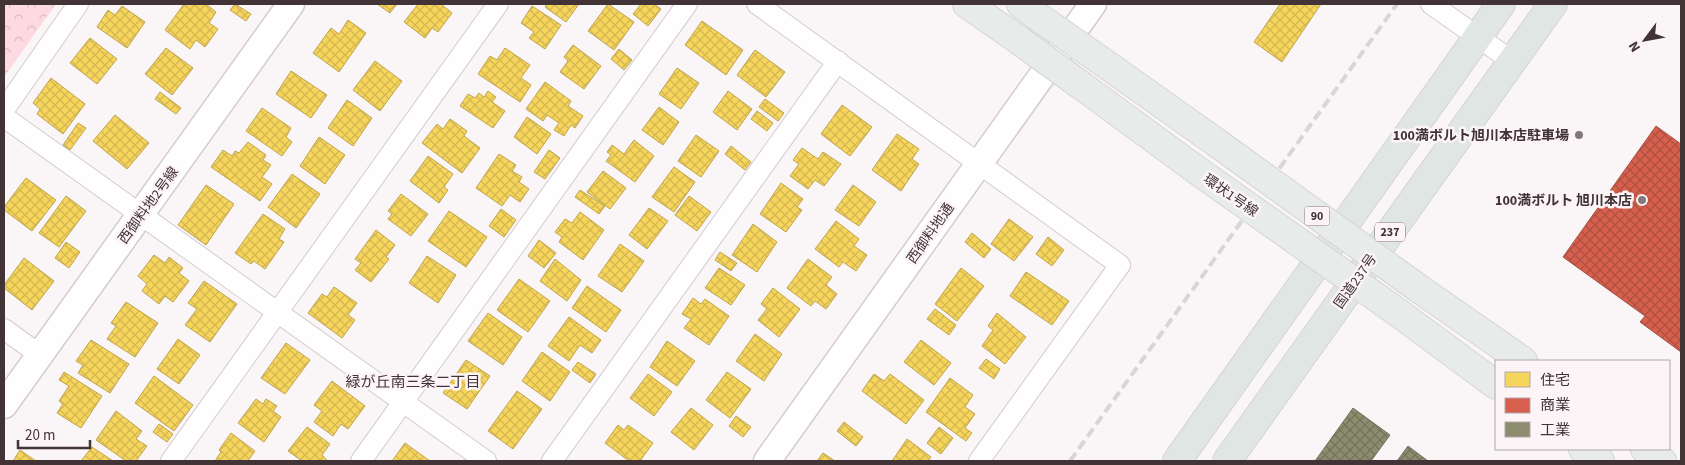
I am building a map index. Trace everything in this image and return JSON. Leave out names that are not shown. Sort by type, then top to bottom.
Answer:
[{"type":"highway","points":[[1177,461],[1501,4]]},
{"type":"highway","name":"国道237号","points":[[1227,461],[1553,4]]},
{"type":"main road","name":"環状1号線","points":[[968,4],[1495,384]]},
{"type":"main road","name":"90","points":[[1029,10],[1522,360]]},
{"type":"main road","points":[[1584,450],[1600,461]]},
{"type":"main road","points":[[1646,450],[1662,461]]},
{"type":"street","points":[[4,110],[78,4]]},
{"type":"street","name":"西御料地2号線","points":[[4,405],[291,4]]},
{"type":"street","points":[[171,461],[498,4]]},
{"type":"street","points":[[361,461],[686,4]]},
{"type":"street","points":[[757,4],[1120,264],[979,461]]},
{"type":"street","name":"西御料地通","points":[[767,461],[1093,4]]},
{"type":"street","points":[[1431,4],[1512,61]]},
{"type":"street","points":[[552,461],[838,61]]},
{"type":"street","points":[[4,117],[486,461]]},
{"type":"street","points":[[4,329],[40,355]]},
{"type":"green space","points":[[4,4],[56,4],[4,77]]},
{"type":"building: 住宅","points":[[184,4],[206,4],[216,12],[209,23],[218,29],[205,47],[196,40],[190,49],[165,30]]},
{"type":"building: 住宅","points":[[235,4],[251,14],[246,21],[230,10]]},
{"type":"building: 住宅","points":[[377,4],[397,4],[390,13]]},
{"type":"building: 住宅","points":[[418,4],[441,4],[452,13],[438,32],[432,28],[425,38],[404,22]]},
{"type":"building: 住宅","points":[[547,4],[579,4],[566,22],[545,7]]},
{"type":"building: 住宅","points":[[608,4],[634,22],[614,50],[588,31]]},
{"type":"building: 住宅","points":[[641,4],[654,4],[661,9],[648,26],[633,14]]},
{"type":"building: 住宅","points":[[1280,4],[1321,4],[1282,62],[1254,42]]},
{"type":"building: 住宅","points":[[122,6],[145,22],[127,48],[97,27],[108,10],[115,15]]},
{"type":"building: 住宅","points":[[532,6],[561,25],[545,49],[529,38],[534,32],[521,23]]},
{"type":"building: 住宅","points":[[348,20],[366,33],[339,72],[313,53],[331,28],[339,34]]},
{"type":"building: 住宅","points":[[702,21],[743,50],[726,75],[685,45]]},
{"type":"building: 住宅","points":[[90,38],[117,59],[97,84],[70,63]]},
{"type":"building: 住宅","points":[[573,45],[601,66],[584,89],[560,72],[568,61],[564,57]]},
{"type":"building: 住宅","points":[[166,48],[193,68],[172,95],[145,74]]},
{"type":"building: 住宅","points":[[505,48],[530,65],[521,78],[531,85],[520,102],[478,74],[490,56],[497,60]]},
{"type":"building: 住宅","points":[[619,49],[632,60],[624,70],[611,59]]},
{"type":"building: 住宅","points":[[755,50],[785,72],[766,97],[737,75]]},
{"type":"building: 住宅","points":[[375,61],[402,81],[380,111],[353,90]]},
{"type":"building: 住宅","points":[[677,68],[699,83],[681,109],[659,94]]},
{"type":"building: 住宅","points":[[291,71],[327,95],[311,118],[276,94]]},
{"type":"building: 住宅","points":[[51,78],[85,104],[63,134],[37,114],[40,109],[33,103]]},
{"type":"building: 住宅","points":[[545,82],[571,101],[568,106],[583,116],[575,128],[571,125],[564,136],[554,130],[559,123],[547,115],[543,121],[526,109]]},
{"type":"building: 住宅","points":[[488,91],[496,97],[492,102],[505,111],[493,128],[460,106],[468,94],[475,98],[479,93],[484,97]]},
{"type":"building: 住宅","points":[[728,91],[752,109],[737,130],[713,112]]},
{"type":"building: 住宅","points":[[160,92],[181,108],[176,114],[155,99]]},
{"type":"building: 住宅","points":[[765,99],[784,113],[778,121],[759,107]]},
{"type":"building: 住宅","points":[[347,100],[372,118],[353,146],[328,128]]},
{"type":"building: 住宅","points":[[842,105],[872,127],[850,156],[821,134]]},
{"type":"building: 住宅","points":[[659,107],[679,122],[663,145],[642,130]]},
{"type":"building: 住宅","points":[[262,108],[291,128],[286,137],[292,142],[282,156],[246,131]]},
{"type":"building: 住宅","points":[[757,111],[773,123],[767,131],[751,119]]},
{"type":"building: 住宅","points":[[115,115],[149,143],[127,169],[93,141]]},
{"type":"building: 住宅","points":[[527,117],[551,134],[537,154],[514,137]]},
{"type":"building: 住宅","points":[[450,119],[467,131],[464,136],[480,148],[462,173],[422,143],[437,124],[443,129]]},
{"type":"building: 住宅","points":[[78,123],[86,128],[70,150],[63,145]]},
{"type":"building: 住宅","points":[[897,134],[919,149],[912,159],[919,164],[901,191],[872,170]]},
{"type":"building: 住宅","points":[[696,135],[719,151],[701,177],[678,161]]},
{"type":"building: 住宅","points":[[319,137],[345,155],[325,184],[300,166]]},
{"type":"building: 住宅","points":[[634,140],[654,156],[635,182],[606,161],[611,155],[607,152],[612,145],[624,154]]},
{"type":"building: 住宅","points":[[248,142],[266,155],[263,160],[271,165],[262,177],[272,184],[260,201],[211,167],[223,150],[232,156],[235,151],[239,153]]},
{"type":"building: 住宅","points":[[731,146],[751,162],[745,170],[725,154]]},
{"type":"building: 住宅","points":[[802,148],[818,159],[823,152],[841,164],[824,186],[815,180],[808,189],[790,176],[799,164],[793,160]]},
{"type":"building: 住宅","points":[[549,150],[560,158],[545,179],[534,172]]},
{"type":"building: 住宅","points":[[499,154],[516,165],[512,171],[522,177],[519,182],[529,189],[520,202],[510,195],[502,206],[476,188]]},
{"type":"building: 住宅","points":[[428,156],[453,174],[444,187],[448,190],[439,203],[410,181]]},
{"type":"building: 住宅","points":[[674,167],[695,182],[674,212],[652,197]]},
{"type":"building: 住宅","points":[[603,171],[626,188],[610,209],[587,192]]},
{"type":"building: 住宅","points":[[292,174],[320,194],[296,228],[268,207]]},
{"type":"building: 住宅","points":[[26,178],[56,200],[32,231],[4,210],[4,207]]},
{"type":"building: 住宅","points":[[781,183],[803,199],[797,207],[802,210],[786,232],[760,214]]},
{"type":"building: 住宅","points":[[206,185],[234,204],[206,245],[178,225]]},
{"type":"building: 住宅","points":[[853,185],[876,202],[859,226],[835,210]]},
{"type":"building: 住宅","points":[[580,190],[605,206],[599,214],[575,197]]},
{"type":"building: 住宅","points":[[401,194],[428,214],[411,236],[388,219],[392,214],[388,211]]},
{"type":"building: 住宅","points":[[66,196],[86,211],[59,247],[39,233]]},
{"type":"building: 住宅","points":[[689,196],[711,212],[697,231],[675,215]]},
{"type":"building: 住宅","points":[[649,208],[668,221],[647,249],[629,235]]},
{"type":"building: 住宅","points":[[501,209],[516,220],[504,237],[489,226]]},
{"type":"building: 住宅","points":[[449,211],[487,237],[466,267],[428,241]]},
{"type":"building: 住宅","points":[[580,212],[604,230],[583,260],[559,242],[562,237],[555,232],[565,219],[572,223]]},
{"type":"building: 住宅","points":[[263,214],[285,229],[279,239],[284,242],[265,269],[254,261],[251,264],[235,253]]},
{"type":"building: 住宅","points":[[1009,219],[1033,237],[1014,261],[991,244]]},
{"type":"building: 住宅","points":[[836,221],[859,239],[854,246],[867,255],[856,271],[843,262],[839,267],[815,249]]},
{"type":"building: 住宅","points":[[753,224],[777,242],[757,272],[732,255]]},
{"type":"building: 住宅","points":[[376,230],[395,245],[386,257],[389,259],[371,282],[355,270],[361,263],[355,259]]},
{"type":"building: 住宅","points":[[972,233],[991,249],[984,258],[965,242]]},
{"type":"building: 住宅","points":[[1048,237],[1064,250],[1052,266],[1036,254]]},
{"type":"building: 住宅","points":[[539,240],[556,253],[544,268],[528,256]]},
{"type":"building: 住宅","points":[[66,242],[80,252],[69,268],[55,258]]},
{"type":"building: 住宅","points":[[620,244],[644,261],[622,292],[598,276]]},
{"type":"building: 住宅","points":[[720,252],[737,263],[731,271],[715,260]]},
{"type":"building: 住宅","points":[[154,255],[165,263],[169,257],[183,268],[179,273],[189,281],[173,302],[165,296],[159,304],[142,291],[147,284],[138,276]]},
{"type":"building: 住宅","points":[[427,256],[456,275],[438,303],[409,283]]},
{"type":"building: 住宅","points":[[24,258],[54,281],[32,310],[4,288],[4,285]]},
{"type":"building: 住宅","points":[[555,259],[581,280],[567,301],[540,281]]},
{"type":"building: 住宅","points":[[808,259],[832,277],[826,285],[837,294],[826,309],[815,301],[811,306],[787,288]]},
{"type":"building: 住宅","points":[[719,268],[745,285],[731,305],[705,288]]},
{"type":"building: 住宅","points":[[961,268],[984,286],[957,321],[935,304]]},
{"type":"building: 住宅","points":[[1026,272],[1069,301],[1052,325],[1010,296]]},
{"type":"building: 住宅","points":[[519,279],[550,301],[528,332],[497,310]]},
{"type":"building: 住宅","points":[[204,281],[237,304],[210,342],[185,325],[197,309],[188,303]]},
{"type":"building: 住宅","points":[[587,286],[621,310],[606,332],[572,308]]},
{"type":"building: 住宅","points":[[334,287],[357,303],[348,315],[355,320],[342,338],[308,313],[322,294],[327,297]]},
{"type":"building: 住宅","points":[[773,288],[800,309],[779,337],[758,320],[767,309],[761,304]]},
{"type":"building: 住宅","points":[[693,298],[701,304],[705,299],[729,316],[709,345],[684,328],[691,319],[682,314]]},
{"type":"building: 住宅","points":[[126,302],[158,323],[135,357],[107,339],[116,326],[111,323]]},
{"type":"building: 住宅","points":[[935,309],[956,325],[949,335],[927,319]]},
{"type":"building: 住宅","points":[[488,313],[522,337],[503,365],[468,341]]},
{"type":"building: 住宅","points":[[997,313],[1026,337],[1005,364],[982,346],[993,330],[988,326]]},
{"type":"building: 住宅","points":[[569,317],[601,340],[592,353],[580,345],[569,361],[548,346]]},
{"type":"building: 住宅","points":[[755,334],[782,354],[764,381],[736,361]]},
{"type":"building: 住宅","points":[[178,339],[200,355],[179,384],[157,369]]},
{"type":"building: 住宅","points":[[91,340],[129,364],[110,393],[78,373],[83,365],[76,361]]},
{"type":"building: 住宅","points":[[921,340],[951,363],[934,385],[904,362]]},
{"type":"building: 住宅","points":[[667,341],[695,361],[677,386],[650,367]]},
{"type":"building: 住宅","points":[[286,343],[310,360],[285,394],[261,378]]},
{"type":"building: 住宅","points":[[542,352],[570,372],[550,401],[522,381]]},
{"type":"building: 住宅","points":[[986,359],[1000,369],[994,379],[979,368]]},
{"type":"building: 住宅","points":[[466,360],[490,376],[467,409],[443,393]]},
{"type":"building: 住宅","points":[[578,362],[596,374],[590,383],[572,370]]},
{"type":"building: 住宅","points":[[64,372],[102,396],[81,428],[57,413],[63,404],[59,401],[69,386],[59,380]]},
{"type":"building: 住宅","points":[[727,372],[751,389],[730,418],[706,400]]},
{"type":"building: 住宅","points":[[648,374],[672,392],[654,416],[630,398]]},
{"type":"building: 住宅","points":[[874,374],[884,381],[890,374],[924,400],[906,424],[862,391]]},
{"type":"building: 住宅","points":[[154,376],[193,405],[174,431],[135,403]]},
{"type":"building: 住宅","points":[[950,378],[973,395],[965,407],[975,414],[965,428],[972,433],[966,441],[926,412]]},
{"type":"building: 住宅","points":[[332,381],[365,406],[348,429],[341,424],[333,436],[314,422],[322,411],[314,405]]},
{"type":"building: 住宅","points":[[517,391],[542,409],[513,449],[488,431]]},
{"type":"building: 住宅","points":[[256,399],[263,404],[266,399],[277,406],[273,411],[281,417],[264,442],[238,423]]},
{"type":"building: 住宅","points":[[691,408],[713,425],[694,450],[671,432]]},
{"type":"building: 住宅","points":[[116,411],[142,431],[136,439],[147,446],[136,461],[126,461],[96,440]]},
{"type":"building: 住宅","points":[[736,416],[751,427],[743,437],[729,426]]},
{"type":"building: 住宅","points":[[844,422],[863,437],[856,446],[837,431]]},
{"type":"building: 住宅","points":[[159,424],[173,434],[167,442],[153,432]]},
{"type":"building: 住宅","points":[[618,425],[624,430],[628,425],[653,443],[640,461],[629,461],[605,443]]},
{"type":"building: 住宅","points":[[307,427],[330,444],[322,455],[328,461],[302,461],[288,451]]},
{"type":"building: 住宅","points":[[939,427],[953,438],[941,454],[927,443]]},
{"type":"building: 住宅","points":[[231,433],[255,451],[248,461],[215,461],[221,452],[219,450]]},
{"type":"building: 住宅","points":[[907,439],[931,457],[928,461],[892,461]]},
{"type":"building: 住宅","points":[[405,443],[430,461],[392,461]]},
{"type":"building: 住宅","points":[[92,447],[113,461],[81,461]]},
{"type":"building: 住宅","points":[[20,450],[36,461],[13,461]]},
{"type":"building: 住宅","points":[[823,453],[835,461],[817,461]]},
{"type":"building: 商業","name":"100満ボルト 旭川本店","points":[[1656,126],[1681,144],[1681,352],[1640,322],[1645,316],[1563,257]]},
{"type":"building: 工業","points":[[1353,408],[1390,435],[1371,461],[1315,461]]},
{"type":"building: 工業","points":[[1408,446],[1428,461],[1397,461]]},
{"type":"railway","points":[[1070,461],[1397,4]]},
{"type":"place","name":"100満ボルト旭川本店駐車場","points":[[1579,135]]},
{"type":"place","name":"100満ボルト 旭川本店","points":[[1642,200]]},
{"type":"district","name":"緑が丘南三条二丁目","points":[[413,382]]}]
